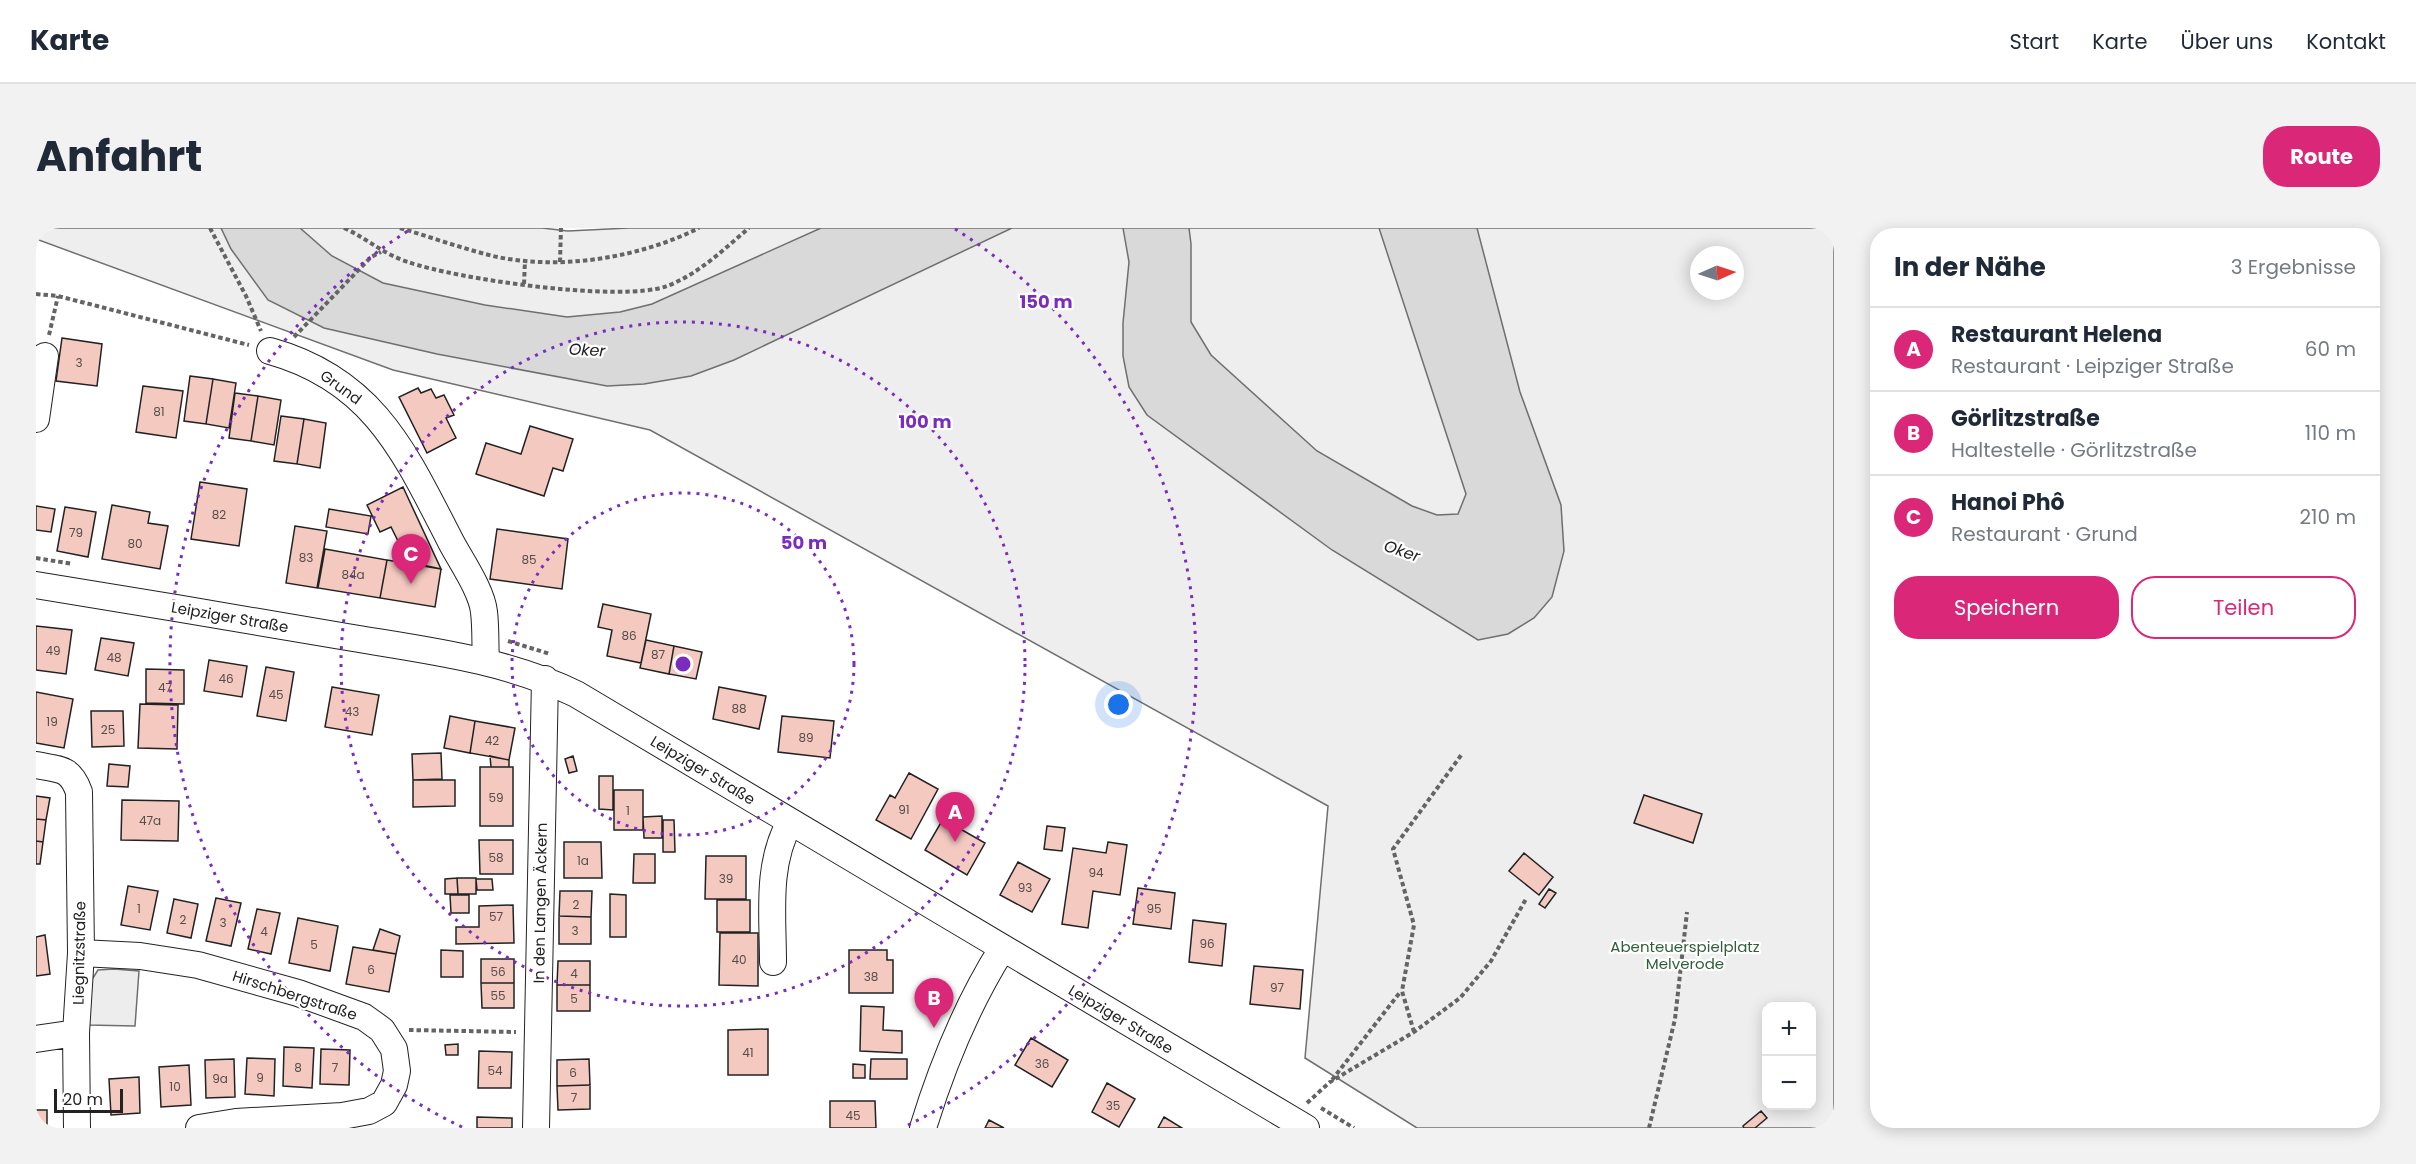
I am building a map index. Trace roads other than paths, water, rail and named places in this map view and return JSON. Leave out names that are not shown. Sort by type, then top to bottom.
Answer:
[{"type":"street","name":"Grund","points":[[270,351],[317,369],[347,388],[377,416],[394,436],[484,610],[486,662]]},
{"type":"street","points":[[36,419],[45,356]]},
{"type":"street","name":"Leipziger Straße","points":[[36,585],[486,662],[545,679],[576,694],[1300,1124]]},
{"type":"street","name":"In den Langen Äckern","points":[[536,1128],[545,679]]},
{"type":"street","name":"Liegnitzstraße","points":[[36,765],[63,770],[74,778],[79,792],[81,953],[76,1033],[76,1128]]},
{"type":"street","points":[[773,962],[775,862],[781,838],[790,822]]},
{"type":"street","points":[[923,1128],[954,1044],[970,1008],[1002,949]]},
{"type":"street","name":"Hirschbergstraße","points":[[81,953],[140,956],[198,965],[298,993],[364,1017],[382,1030],[394,1049],[397,1071],[394,1085],[384,1103],[369,1111],[342,1116],[236,1122],[199,1128]]},
{"type":"street","points":[[36,1039],[76,1033]]},
{"type":"water","name":"Oker","points":[[221,228],[300,228],[332,256],[383,283],[485,305],[567,317],[620,312],[652,304],[821,228],[1012,228],[734,360],[691,376],[644,384],[607,386],[437,354],[324,328],[268,300],[231,249]]},
{"type":"water","name":"Oker","points":[[1123,228],[1189,228],[1191,322],[1211,355],[1317,451],[1412,506],[1437,515],[1458,514],[1466,494],[1379,228],[1477,228],[1520,392],[1561,505],[1564,551],[1552,597],[1534,618],[1508,634],[1478,640],[1332,550],[1147,415],[1129,387],[1123,356],[1123,323],[1129,262]]},
{"type":"place","name":"Hanoi Phô","points":[[411,584]]},
{"type":"place","name":"Restaurant Helena","points":[[955,842]]},
{"type":"place","name":"Görlitzstraße","points":[[934,1028]]},
{"type":"park label","name":"Abenteuerspielplatz Melverode","points":[[1685,954]]}]
